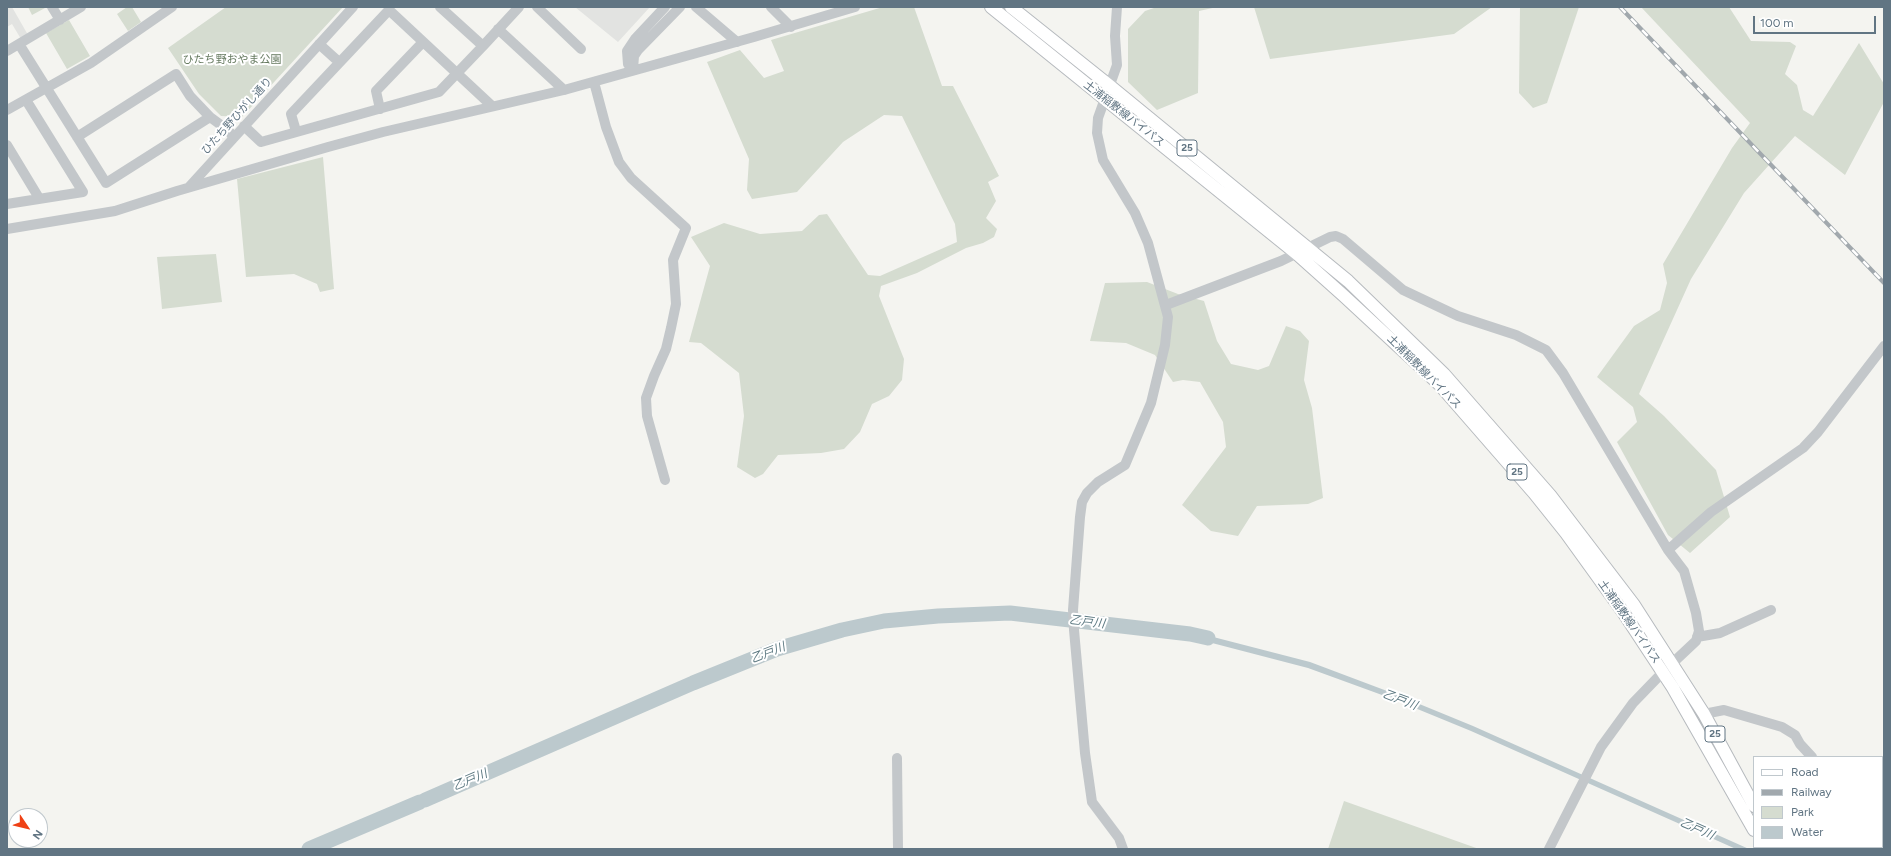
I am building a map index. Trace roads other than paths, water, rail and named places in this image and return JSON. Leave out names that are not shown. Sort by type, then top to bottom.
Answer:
[{"type":"main road","name":"土浦稲敷線バイパス","points":[[991,7],[1104,100],[1297,254],[1439,384],[1504,457],[1566,534],[1623,612],[1663,672],[1707,745],[1753,828]]},
{"type":"main road","name":"土浦稲敷線バイパス","points":[[1011,7],[1310,248],[1370,300],[1444,374],[1545,490],[1634,605],[1704,714],[1753,804]]},
{"type":"street","points":[[52,7],[60,20]]},
{"type":"street","points":[[7,50],[80,7]]},
{"type":"street","points":[[7,110],[91,63],[172,7]]},
{"type":"street","name":"ひたち野ひがし通り","points":[[188,188],[353,7]]},
{"type":"street","points":[[441,7],[483,46]]},
{"type":"street","points":[[244,126],[261,142],[439,92],[519,7]]},
{"type":"street","points":[[537,7],[581,49]]},
{"type":"street","points":[[633,70],[628,64],[627,51],[635,39],[665,7]]},
{"type":"street","points":[[633,70],[634,56],[638,50],[680,7]]},
{"type":"street","points":[[696,7],[737,42]]},
{"type":"street","points":[[771,7],[791,27]]},
{"type":"street","points":[[7,229],[115,211],[188,188],[383,132],[564,90],[791,27],[854,7]]},
{"type":"street","points":[[1117,7],[1115,36],[1117,65],[1097,124],[1099,146],[1103,160],[1135,213],[1148,243],[1166,305],[1168,317],[1165,345],[1153,397],[1124,465],[1098,482],[1087,493],[1082,502],[1074,613],[1081,723],[1092,802],[1119,838],[1123,849]]},
{"type":"street","points":[[296,131],[291,114],[388,10],[492,106]]},
{"type":"street","points":[[498,29],[564,90]]},
{"type":"street","points":[[380,109],[376,91],[423,42]]},
{"type":"street","points":[[19,44],[106,183],[210,117]]},
{"type":"street","points":[[319,44],[339,62]]},
{"type":"street","points":[[77,137],[176,74],[190,96],[210,117],[233,137]]},
{"type":"street","points":[[594,82],[606,127],[619,162],[631,178],[686,228],[673,260],[676,304],[671,328],[666,349],[646,398],[647,416],[665,480]]},
{"type":"street","points":[[7,204],[82,192],[26,100]]},
{"type":"street","points":[[7,145],[39,198]]},
{"type":"street","points":[[1166,305],[1297,254],[1330,237],[1340,237],[1403,290],[1458,316],[1516,335],[1546,350],[1563,373],[1668,550],[1684,571],[1696,613],[1698,631],[1697,637],[1633,703],[1618,722],[1601,747],[1549,849]]},
{"type":"street","points":[[1668,550],[1711,512],[1803,448],[1818,432],[1884,346]]},
{"type":"street","points":[[1697,637],[1720,633],[1771,610]]},
{"type":"street","points":[[1704,714],[1724,710],[1782,727],[1796,735],[1800,744],[1811,756]]},
{"type":"street","points":[[897,758],[898,849]]},
{"type":"water","points":[[1190,631],[1310,662],[1395,694],[1473,726],[1749,849],[1736,849],[1471,731],[1393,699],[1308,668],[1189,637]]},
{"type":"waterway","name":"乙戸川","points":[[425,800],[693,683],[777,649],[842,630],[884,621],[938,616],[1010,613],[1190,634],[1208,638]]},
{"type":"waterway","name":"乙戸川","points":[[309,849],[420,802]]},
{"type":"railway","points":[[1620,7],[1884,283]]},
{"type":"park label","name":"ひたち野おやま公園","points":[[232,60]]}]
